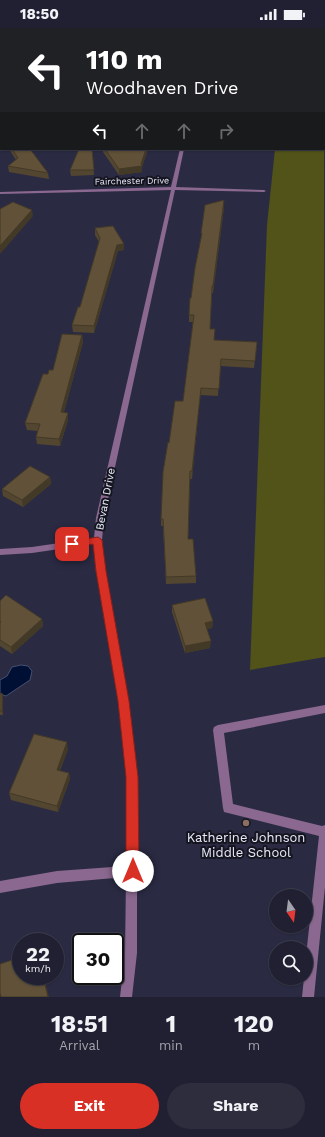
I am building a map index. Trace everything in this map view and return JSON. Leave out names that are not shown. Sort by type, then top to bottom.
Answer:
[{"type":"street","name":"Bevan Drive","points":[[126,997],[131,953],[133,871],[131,770],[123,701],[101,571],[98,540],[100,518],[182,150]]},
{"type":"street","name":"Fairchester Drive","points":[[0,193],[173,188],[264,191]]},
{"type":"street","points":[[0,552],[32,550],[98,540]]},
{"type":"street","points":[[308,997],[325,831],[228,808],[218,730],[325,709]]},
{"type":"street","points":[[0,887],[58,876],[133,871]]},
{"type":"shaded area","points":[[275,150],[324,150],[325,657],[250,670],[267,225]]},
{"type":"water","points":[[21,665],[28,666],[32,671],[30,680],[6,696],[0,694],[0,680],[7,676],[12,667]]},
{"type":"building","points":[[13,150],[31,150],[48,173],[8,166],[18,158]]},
{"type":"building","points":[[79,150],[92,150],[94,170],[70,170]]},
{"type":"building","points":[[106,150],[146,150],[141,164],[142,166],[119,169]]},
{"type":"building","points":[[224,200],[212,286],[210,329],[215,329],[214,340],[257,342],[255,361],[221,359],[219,389],[201,388],[192,471],[190,471],[188,539],[193,539],[196,576],[166,577],[163,519],[161,519],[163,472],[175,401],[183,401],[194,315],[189,315],[190,298],[202,233],[205,205]]},
{"type":"building","points":[[13,202],[32,210],[0,246],[0,209]]},
{"type":"building","points":[[113,226],[124,244],[117,245],[94,326],[72,325],[78,307],[80,307],[100,238],[95,228]]},
{"type":"building","points":[[62,334],[82,335],[61,412],[68,413],[59,439],[36,437],[40,424],[25,423],[43,374],[48,374],[49,370],[53,370]]},
{"type":"building","points":[[30,466],[50,477],[22,500],[2,489]]},
{"type":"building","points":[[6,595],[42,619],[11,647],[0,640],[0,601]]},
{"type":"building","points":[[205,598],[213,621],[205,623],[211,641],[185,646],[172,605]]},
{"type":"building","points":[[2,693],[2,711],[0,711],[0,694]]},
{"type":"building","points":[[34,734],[67,742],[57,770],[69,773],[57,806],[9,793]]},
{"type":"building","points":[[12,960],[12,985],[45,985],[48,997],[1,997],[0,964]]},
{"type":"place","name":"Katherine Johnson Middle School","points":[[246,823]]},
{"type":"route","points":[[72,544],[98,540],[101,571],[123,701],[132,777],[133,871]]}]
